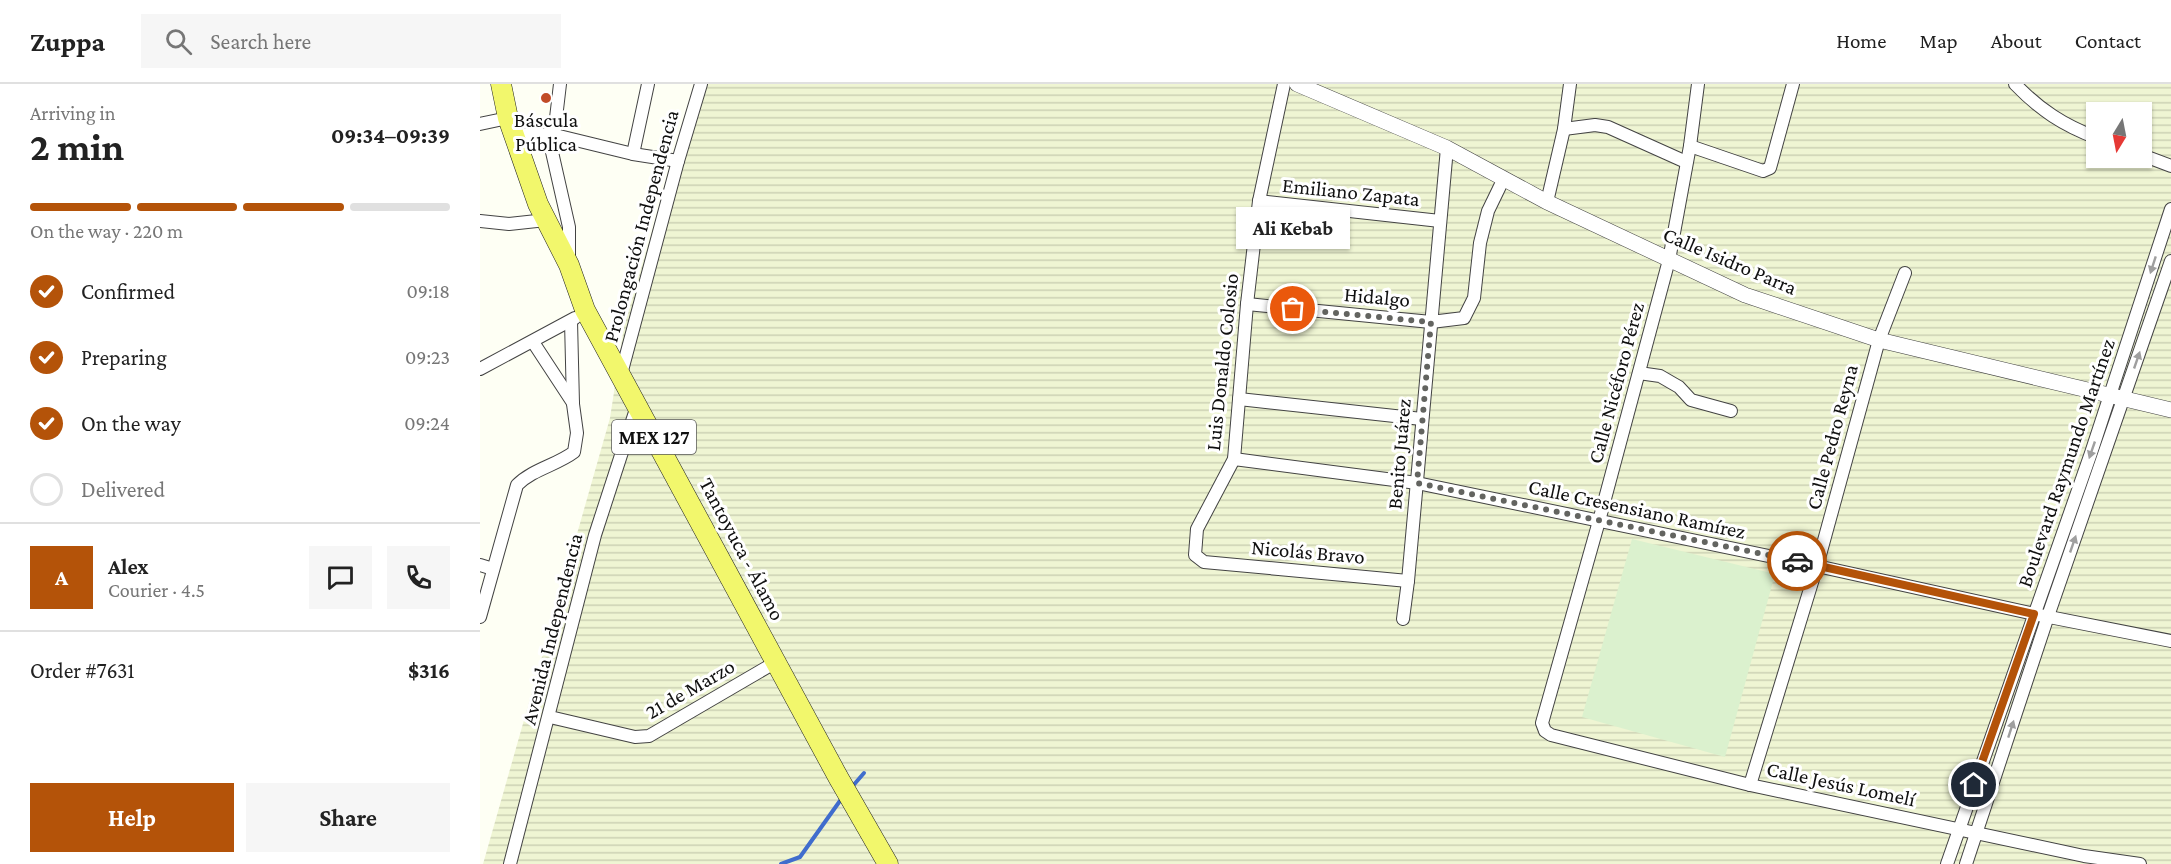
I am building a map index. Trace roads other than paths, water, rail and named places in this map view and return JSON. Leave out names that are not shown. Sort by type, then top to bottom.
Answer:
[{"type":"main road","name":"Tantoyuca - Álamo","points":[[501,84],[511,126],[538,204],[569,265],[578,315],[638,405],[884,858]]},
{"type":"street","points":[[560,84],[552,152],[569,227],[569,265]]},
{"type":"street","points":[[633,154],[648,84]]},
{"type":"street","name":"Prolongación Independencia","points":[[620,378],[700,84]]},
{"type":"street","name":"Luis Donaldo Colosio","points":[[1204,562],[1195,555],[1197,529],[1234,459],[1247,304],[1259,201],[1284,84]]},
{"type":"street","name":"Calle Isidro Parra","points":[[1297,84],[1447,148],[1547,202],[1745,295],[1879,340],[2171,410]]},
{"type":"street","points":[[1547,202],[1564,129],[1570,84]]},
{"type":"street","name":"Calle Nicéforo Pérez","points":[[1542,723],[1669,260],[1690,146],[1698,84]]},
{"type":"street","points":[[1690,146],[1763,171],[1770,168],[1793,84]]},
{"type":"street","points":[[2015,84],[2036,106],[2086,134]]},
{"type":"street","points":[[480,124],[511,126],[633,154],[678,160]]},
{"type":"street","points":[[1564,129],[1595,125],[1608,127],[1686,162]]},
{"type":"street","name":"Benito Juárez","points":[[1402,619],[1408,581],[1447,148]]},
{"type":"street","points":[[2152,159],[2171,166]]},
{"type":"street","name":"Hidalgo","points":[[1247,304],[1431,322],[1464,318],[1474,298],[1480,243],[1488,211],[1504,177]]},
{"type":"street","name":"Emiliano Zapata","points":[[1259,201],[1440,221]]},
{"type":"street","name":"Boulevard Raymundo Martínez","points":[[1966,864],[2117,397],[2171,209]]},
{"type":"street","points":[[480,221],[509,224],[546,220]]},
{"type":"street","name":"Boulevard Raymundo Martínez","points":[[1947,864],[2034,614],[2171,261]]},
{"type":"street","name":"Calle Pedro Reyna","points":[[1750,785],[1817,566],[1879,340],[1905,273]]},
{"type":"street","points":[[480,369],[533,342],[578,315]]},
{"type":"street","points":[[480,617],[517,485],[524,478],[564,460],[574,452],[577,433],[573,404],[578,315]]},
{"type":"street","points":[[533,342],[573,404]]},
{"type":"street","points":[[1639,374],[1660,376],[1679,387],[1691,400],[1731,411]]},
{"type":"street","points":[[1239,399],[1422,419]]},
{"type":"street","name":"Avenida Independencia","points":[[510,864],[596,535],[638,405]]},
{"type":"street","name":"Calle Cresensiano Ramírez","points":[[1234,459],[1417,483],[1817,566],[2034,614],[2171,640]]},
{"type":"street","name":"Nicolás Bravo","points":[[1204,562],[1408,581]]},
{"type":"street","points":[[480,565],[494,569]]},
{"type":"street","name":"21 de Marzo","points":[[550,717],[635,737],[649,736],[776,662]]},
{"type":"street","name":"Calle Jesús Lomelí","points":[[1542,723],[1545,731],[1551,735],[1750,785],[2084,856],[2140,864]]},
{"type":"waterway","points":[[851,788],[864,773]]},
{"type":"waterway","points":[[781,864],[800,857],[842,798]]},
{"type":"place","name":"Báscula Pública","points":[[546,98]]},
{"type":"place","name":"Ali Kebab","points":[[1293,309]]}]
